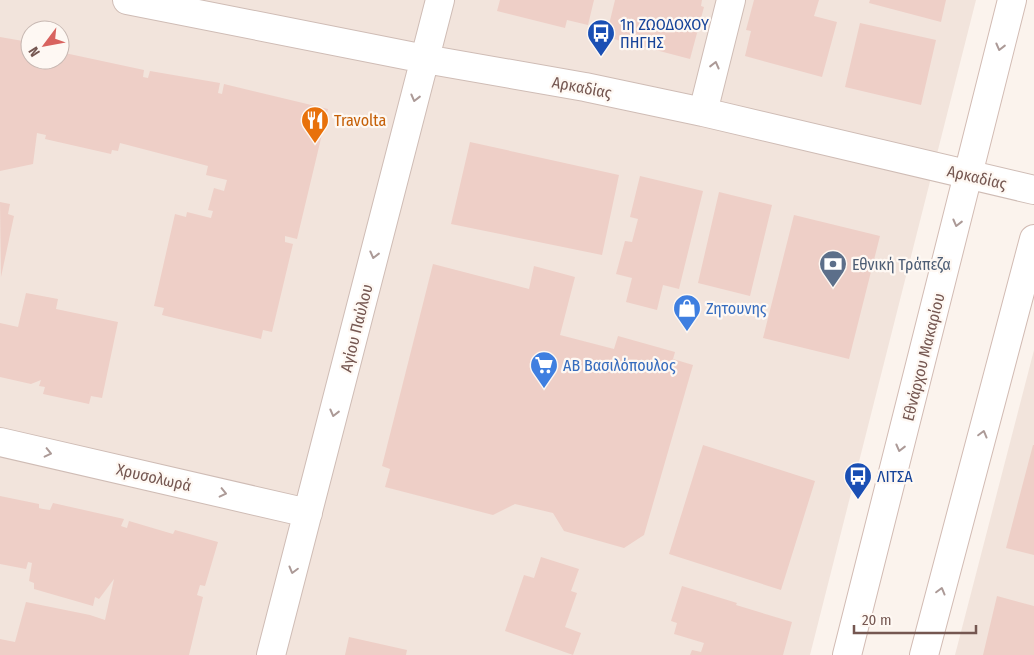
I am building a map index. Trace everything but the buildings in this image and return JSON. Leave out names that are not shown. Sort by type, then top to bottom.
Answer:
[{"type":"street","name":"Αρκαδίας","points":[[128,0],[425,59],[585,87],[703,112],[1034,190]]},
{"type":"street","name":"Αγίου Παύλου","points":[[271,655],[440,0]]},
{"type":"street","points":[[703,112],[731,0]]},
{"type":"street","name":"Εθνάρχου Μακαρίου","points":[[847,655],[1012,0]]},
{"type":"street","points":[[924,655],[1034,239]]},
{"type":"street","name":"Χρυσολωρά","points":[[0,442],[308,513]]},
{"type":"shaded area","points":[[0,0],[976,0],[810,655],[0,655]]},
{"type":"shaded area","points":[[1034,350],[1034,655],[955,655]]},
{"type":"place","name":"1η ΖΩΟΔΟΧΟΥ ΠΗΓΗΣ","points":[[601,57]]},
{"type":"place","name":"Travolta","points":[[315,144]]},
{"type":"place","name":"Εθνική Τράπεζα","points":[[833,288]]},
{"type":"place","name":"Ζητουνης","points":[[687,332]]},
{"type":"place","name":"ΑΒ Βασιλόπουλος","points":[[544,389]]},
{"type":"place","name":"ΛΙΤΣΑ","points":[[858,500]]}]
